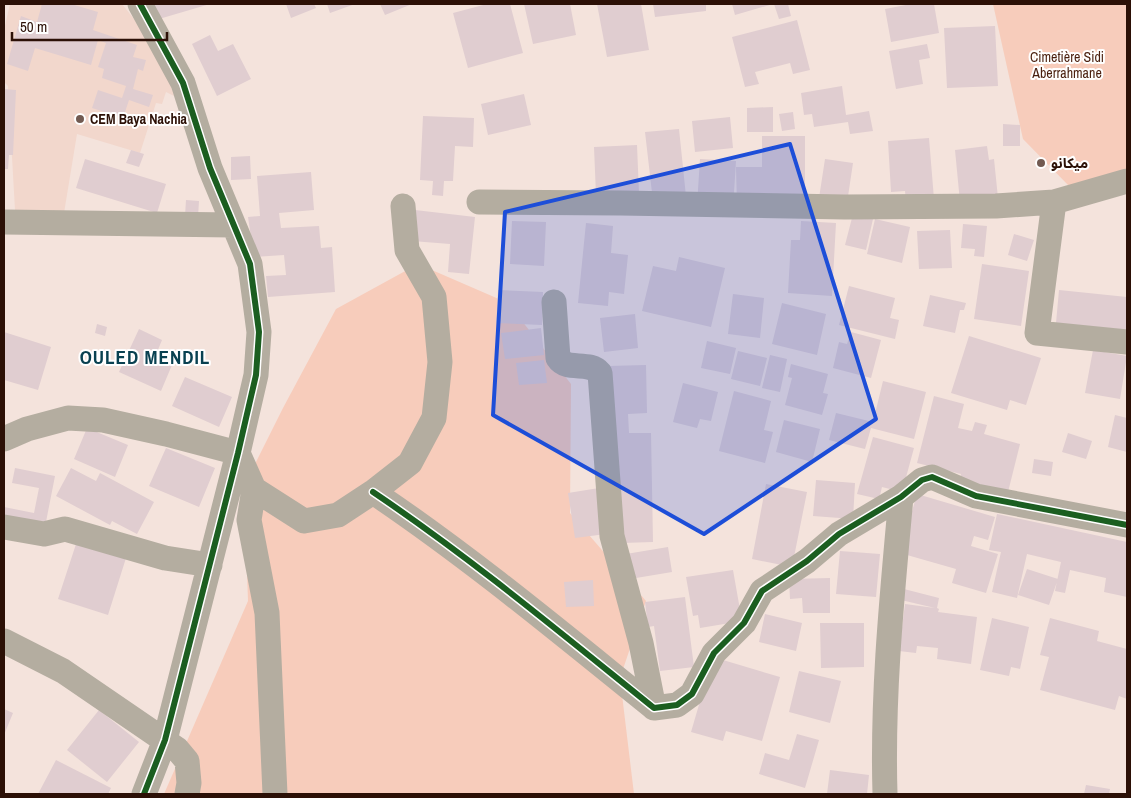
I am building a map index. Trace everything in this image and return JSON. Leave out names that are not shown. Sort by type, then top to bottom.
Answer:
[{"type":"street","points":[[140,4],[183,83],[210,168],[250,264],[259,332],[256,375],[238,453],[166,740],[144,794]]},
{"type":"street","points":[[479,202],[845,207],[996,206],[1054,202],[1127,181]]},
{"type":"street","points":[[1054,202],[1037,333],[1127,342]]},
{"type":"street","points":[[254,489],[304,521],[338,515],[374,492],[410,463],[434,418],[440,362],[434,297],[407,250],[403,206]]},
{"type":"street","points":[[4,222],[233,225]]},
{"type":"street","points":[[554,302],[558,358],[565,365],[589,367],[596,369],[600,373],[612,536],[641,643],[654,708]]},
{"type":"street","points":[[4,439],[27,429],[68,418],[103,420],[238,453]]},
{"type":"street","points":[[238,453],[254,489],[249,520],[267,613],[275,794]]},
{"type":"street","points":[[374,492],[418,522],[541,617],[654,708],[677,705],[692,694],[714,653],[744,623],[762,591],[808,561],[839,534],[901,497],[922,480],[932,477],[976,496],[1127,525]]},
{"type":"street","points":[[885,794],[884,744],[894,575],[901,497]]},
{"type":"street","points":[[4,527],[44,534],[65,529],[165,558],[210,565]]},
{"type":"street","points":[[4,641],[64,671],[177,749],[187,761],[189,783],[187,794]]},
{"type":"highlighted area","points":[[790,144],[876,419],[704,534],[493,415],[505,212]]},
{"type":"shaded area","name":"CEM Baya Nachia","points":[[10,4],[122,4],[153,43],[170,77],[174,96],[166,92],[162,104],[156,103],[140,153],[77,134],[64,213],[15,210],[8,86],[4,82],[4,30]]},
{"type":"green space","name":"Cimetière Sidi Aberrahmane","points":[[993,4],[1127,4],[1127,170],[1069,186],[1023,139]]},
{"type":"green space","points":[[418,264],[508,303],[571,384],[570,513],[646,601],[620,678],[634,794],[164,794],[248,601],[244,486],[336,309]]},
{"type":"building","points":[[42,4],[71,4],[98,12],[93,30],[137,45],[133,57],[146,60],[143,71],[138,69],[133,89],[153,95],[149,107],[129,100],[123,118],[92,108],[98,90],[122,98],[126,86],[102,78],[104,69],[98,67],[106,43],[98,40],[91,65],[35,48],[28,71],[7,64],[21,16],[37,22]]},
{"type":"building","points":[[154,4],[210,4],[159,19]]},
{"type":"building","points":[[286,4],[314,4],[316,8],[291,18]]},
{"type":"building","points":[[327,4],[355,4],[330,13]]},
{"type":"building","points":[[380,4],[412,4],[385,15]]},
{"type":"building","points":[[487,4],[510,4],[523,53],[468,68],[453,13]]},
{"type":"building","points":[[524,4],[570,4],[576,35],[533,44]]},
{"type":"building","points":[[597,4],[641,4],[649,50],[607,57]]},
{"type":"building","points":[[653,4],[706,4],[706,11],[655,17]]},
{"type":"building","points":[[732,4],[773,4],[735,15]]},
{"type":"building","points":[[774,4],[788,4],[791,16],[779,19]]},
{"type":"building","points":[[911,4],[934,4],[939,33],[891,42],[885,9]]},
{"type":"building","points":[[797,20],[810,70],[793,74],[790,63],[755,72],[759,84],[745,87],[732,37]]},
{"type":"building","points":[[995,26],[998,86],[947,88],[944,28]]},
{"type":"building","points":[[210,35],[218,51],[233,44],[251,79],[217,96],[192,44]]},
{"type":"building","points":[[927,44],[930,58],[919,60],[923,84],[896,89],[889,51]]},
{"type":"building","points":[[842,86],[846,115],[869,111],[873,131],[850,134],[848,122],[814,127],[812,114],[804,115],[801,93]]},
{"type":"building","points":[[4,89],[16,90],[13,155],[9,155],[8,169],[4,169]]},
{"type":"building","points":[[524,94],[531,125],[488,135],[481,104]]},
{"type":"building","points":[[773,107],[773,132],[747,132],[747,108]]},
{"type":"building","points":[[793,112],[795,129],[782,131],[779,114]]},
{"type":"building","points":[[423,116],[474,118],[473,147],[455,146],[453,181],[444,181],[443,196],[432,195],[433,181],[420,180]]},
{"type":"building","points":[[730,117],[733,148],[695,152],[692,121]]},
{"type":"building","points":[[1003,124],[1020,125],[1020,146],[1003,146]]},
{"type":"building","points":[[679,129],[687,206],[654,210],[645,132]]},
{"type":"building","points":[[762,136],[805,136],[805,206],[737,206],[736,167],[762,167]]},
{"type":"building","points":[[929,138],[934,199],[906,201],[905,191],[891,192],[888,141]]},
{"type":"building","points":[[637,145],[639,193],[596,195],[594,147]]},
{"type":"building","points":[[987,146],[989,160],[994,159],[998,198],[960,202],[955,150]]},
{"type":"building","points":[[131,150],[144,154],[139,167],[126,163]]},
{"type":"building","points":[[250,156],[251,179],[231,180],[231,157]]},
{"type":"building","points":[[85,159],[166,184],[157,213],[76,188]]},
{"type":"building","points":[[700,159],[736,161],[733,208],[697,205]]},
{"type":"building","points":[[825,159],[853,163],[847,203],[819,198]]},
{"type":"building","points":[[311,172],[314,210],[279,213],[281,228],[319,226],[321,248],[332,247],[335,292],[268,297],[266,276],[286,275],[284,255],[254,257],[248,217],[260,216],[257,176]]},
{"type":"building","points":[[186,200],[199,201],[198,217],[185,216]]},
{"type":"building","points":[[415,210],[475,217],[469,274],[448,272],[450,244],[412,241]]},
{"type":"building","points":[[853,214],[873,219],[866,250],[845,245]]},
{"type":"building","points":[[875,219],[910,227],[902,263],[867,254]]},
{"type":"building","points":[[512,221],[546,222],[544,266],[510,264]]},
{"type":"building","points":[[801,221],[836,223],[832,296],[788,293],[791,240],[800,240]]},
{"type":"building","points":[[586,223],[613,226],[611,253],[628,255],[624,294],[609,292],[608,306],[578,303]]},
{"type":"building","points":[[963,224],[987,226],[984,257],[974,256],[975,249],[961,248]]},
{"type":"building","points":[[950,230],[952,268],[919,269],[917,231]]},
{"type":"building","points":[[1014,234],[1034,240],[1027,261],[1008,255]]},
{"type":"building","points":[[679,257],[725,268],[711,327],[642,311],[653,266],[676,271]]},
{"type":"building","points":[[982,264],[1029,271],[1021,326],[974,319]]},
{"type":"building","points":[[849,286],[895,298],[890,318],[899,320],[895,339],[839,325]]},
{"type":"building","points":[[498,290],[543,292],[542,325],[496,323]]},
{"type":"building","points":[[1059,290],[1127,297],[1127,330],[1056,323]]},
{"type":"building","points":[[733,294],[764,298],[760,338],[728,334]]},
{"type":"building","points":[[930,295],[966,303],[964,310],[960,310],[955,333],[923,326]]},
{"type":"building","points":[[782,303],[826,314],[817,355],[772,344]]},
{"type":"building","points":[[635,314],[638,348],[604,352],[600,318]]},
{"type":"building","points":[[97,324],[107,327],[105,336],[95,333]]},
{"type":"building","points":[[541,328],[544,355],[505,359],[501,333]]},
{"type":"building","points":[[139,329],[162,340],[155,357],[172,365],[161,391],[119,372]]},
{"type":"building","points":[[4,332],[51,347],[38,390],[4,380]]},
{"type":"building","points":[[851,332],[881,340],[871,378],[833,368],[839,342],[847,344]]},
{"type":"building","points":[[969,336],[1041,358],[1026,405],[1010,400],[1007,410],[951,393]]},
{"type":"building","points":[[707,341],[736,348],[730,374],[701,368]]},
{"type":"building","points":[[1093,350],[1127,356],[1120,399],[1085,393]]},
{"type":"building","points":[[738,351],[767,358],[760,386],[731,379]]},
{"type":"building","points":[[770,355],[787,359],[780,392],[762,388]]},
{"type":"building","points":[[544,360],[547,383],[519,385],[516,363]]},
{"type":"building","points":[[791,364],[828,374],[823,393],[828,394],[822,415],[785,405],[792,378],[788,377]]},
{"type":"building","points":[[646,365],[647,413],[628,414],[629,433],[651,433],[653,542],[622,543],[608,366]]},
{"type":"building","points":[[185,377],[232,397],[219,427],[172,406]]},
{"type":"building","points":[[883,381],[926,392],[914,439],[871,428],[865,449],[829,440],[836,413],[873,422]]},
{"type":"building","points":[[683,383],[718,392],[711,421],[700,419],[697,428],[673,422]]},
{"type":"building","points":[[734,391],[771,401],[764,430],[773,432],[765,463],[719,451]]},
{"type":"building","points":[[934,396],[964,404],[958,428],[972,431],[975,422],[987,425],[984,434],[1020,444],[1006,500],[958,488],[961,474],[917,463]]},
{"type":"building","points":[[1115,415],[1127,418],[1127,452],[1108,447]]},
{"type":"building","points":[[784,420],[820,429],[812,462],[776,452]]},
{"type":"building","points":[[87,428],[128,445],[115,477],[74,459]]},
{"type":"building","points":[[1068,433],[1092,441],[1086,459],[1062,452]]},
{"type":"building","points":[[873,437],[914,448],[902,492],[882,487],[879,499],[857,494]]},
{"type":"building","points":[[166,448],[215,468],[199,507],[149,486]]},
{"type":"building","points":[[1034,459],[1053,462],[1051,476],[1032,473]]},
{"type":"building","points":[[15,468],[55,476],[45,527],[4,519],[4,507],[34,513],[39,488],[12,483]]},
{"type":"building","points":[[71,468],[96,481],[100,473],[154,502],[137,534],[112,521],[110,525],[56,496]]},
{"type":"building","points":[[816,480],[855,483],[853,519],[813,516]]},
{"type":"building","points":[[766,484],[807,492],[792,567],[752,559]]},
{"type":"building","points":[[599,488],[606,534],[575,538],[568,493]]},
{"type":"building","points":[[917,494],[995,517],[988,540],[974,536],[971,546],[998,554],[986,593],[952,583],[956,569],[900,553]]},
{"type":"building","points":[[997,514],[1127,542],[1127,597],[1104,592],[1106,578],[1070,570],[1065,593],[1055,591],[1061,562],[1027,554],[1017,598],[992,592],[1001,552],[989,550]]},
{"type":"building","points":[[77,541],[126,558],[108,615],[58,599]]},
{"type":"building","points":[[668,547],[672,572],[630,579],[626,554]]},
{"type":"building","points":[[840,551],[880,554],[876,597],[836,594]]},
{"type":"building","points":[[1027,569],[1058,579],[1049,605],[1018,595]]},
{"type":"building","points":[[733,570],[742,621],[700,628],[698,615],[693,616],[686,577]]},
{"type":"building","points":[[830,578],[830,613],[803,613],[802,598],[790,599],[789,579]]},
{"type":"building","points":[[593,580],[594,606],[566,607],[564,582]]},
{"type":"building","points":[[904,589],[939,598],[938,612],[977,617],[971,664],[937,659],[938,648],[917,646],[916,653],[899,651],[905,604],[935,608],[901,600]]},
{"type":"building","points":[[685,597],[694,667],[660,671],[654,626],[648,627],[645,602]]},
{"type":"building","points":[[765,614],[802,623],[796,651],[759,642]]},
{"type":"building","points":[[992,618],[1029,627],[1020,669],[1011,667],[1009,676],[980,670]]},
{"type":"building","points":[[1050,618],[1099,631],[1097,641],[1127,649],[1127,699],[1119,696],[1115,710],[1040,690],[1049,657],[1040,655]]},
{"type":"building","points":[[820,623],[864,623],[864,667],[821,668]]},
{"type":"building","points":[[713,657],[780,677],[762,741],[726,731],[723,741],[691,732]]},
{"type":"building","points":[[799,671],[841,681],[830,723],[789,712]]},
{"type":"building","points":[[4,709],[13,713],[4,735]]},
{"type":"building","points":[[99,710],[139,742],[107,782],[67,750]]},
{"type":"building","points":[[797,734],[819,740],[805,788],[759,774],[765,753],[789,760]]},
{"type":"building","points":[[56,760],[111,788],[108,794],[38,794]]},
{"type":"building","points":[[830,770],[869,775],[867,794],[827,794]]},
{"type":"building","points":[[1086,785],[1110,789],[1109,794],[1084,794]]},
{"type":"cycle path","points":[[140,4],[183,83],[210,168],[250,264],[259,332],[256,375],[238,453],[165,740],[144,794]]},
{"type":"cycle path","points":[[373,492],[481,570],[654,708],[677,705],[692,694],[714,653],[744,623],[762,591],[807,561],[839,534],[901,497],[922,480],[932,477],[976,496],[1127,525]]},
{"type":"place","name":"CEM Baya Nachia","points":[[80,119]]},
{"type":"place","name":"ميكانو","points":[[1041,163]]},
{"type":"district","name":"OULED MENDIL","points":[[145,357]]}]
